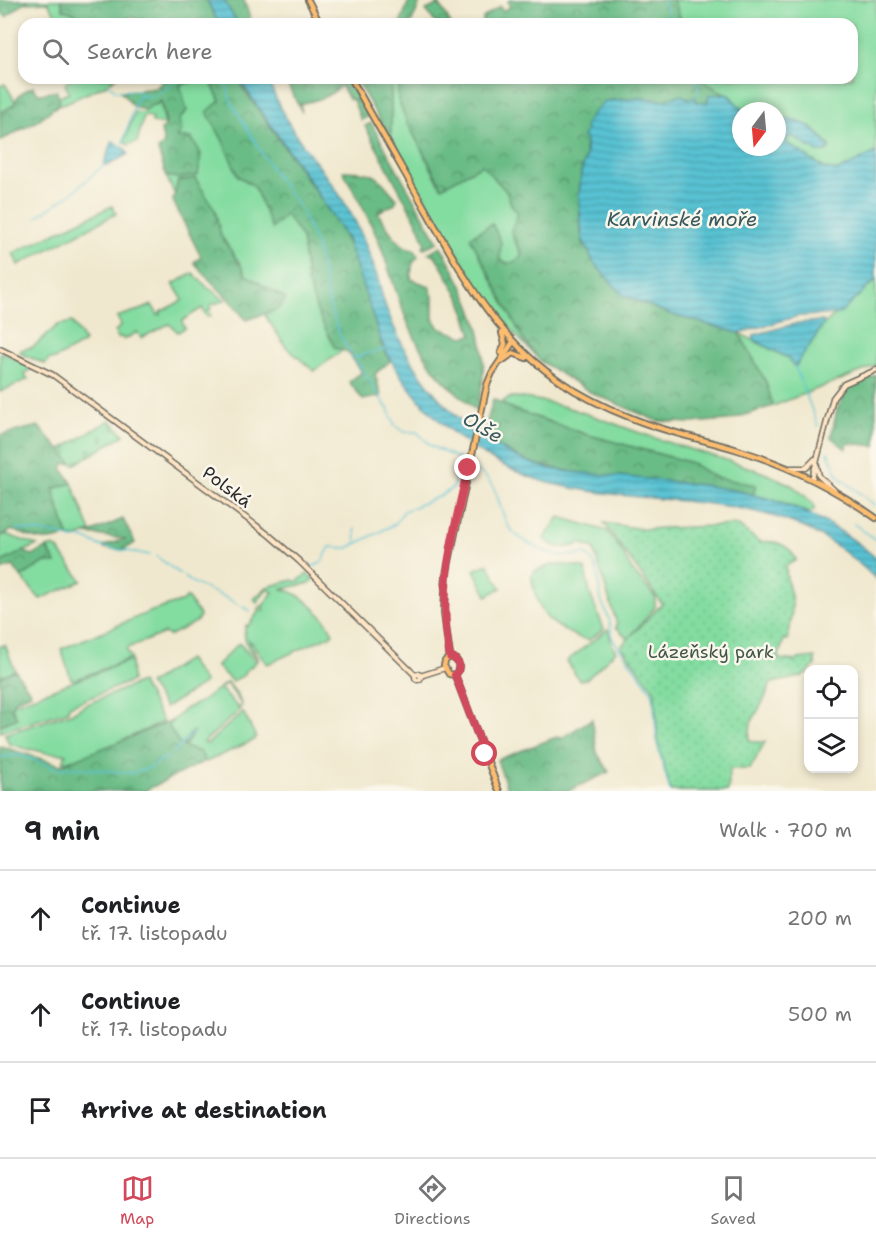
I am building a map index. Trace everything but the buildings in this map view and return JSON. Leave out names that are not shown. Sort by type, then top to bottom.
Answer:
[{"type":"main road","points":[[308,0],[317,18]]},
{"type":"main road","points":[[354,84],[477,298],[513,342],[542,369]]},
{"type":"main road","points":[[450,657],[444,608],[446,575],[482,405],[489,379],[505,344],[492,318]]},
{"type":"main road","points":[[495,367],[513,342]]},
{"type":"main road","points":[[495,367],[510,354],[517,354],[590,400],[632,418],[749,453],[788,468],[841,495],[876,518]]},
{"type":"main road","points":[[450,657],[445,661],[445,668],[450,674],[455,675]]},
{"type":"main road","points":[[450,657],[459,664],[455,675]]},
{"type":"main road","points":[[455,675],[499,791]]},
{"type":"street","name":"Polská","points":[[0,348],[53,375],[269,535],[418,676],[445,668]]},
{"type":"street","points":[[812,479],[830,405],[837,392],[843,385],[876,370]]},
{"type":"street","points":[[788,468],[806,468],[815,459],[819,450]]},
{"type":"street","points":[[819,450],[817,465],[819,476],[841,495]]},
{"type":"green space","points":[[0,0],[28,0],[6,17],[0,10]]},
{"type":"green space","points":[[28,0],[61,0],[63,9],[84,17],[57,18],[48,2],[27,3]]},
{"type":"green space","points":[[61,0],[207,0],[216,18],[85,18],[63,9]]},
{"type":"green space","points":[[223,0],[244,0],[250,18],[234,18]]},
{"type":"green space","points":[[409,0],[421,0],[414,18],[402,18]]},
{"type":"green space","points":[[672,0],[876,0],[876,152],[839,171],[826,169],[786,143],[790,135],[818,152],[830,146],[807,125],[786,120],[786,102],[735,102],[731,96],[706,84],[858,84],[858,18],[680,18]]},
{"type":"green space","points":[[673,0],[680,18],[483,18],[500,6],[503,11],[510,7],[508,1]]},
{"type":"green space","points":[[439,4],[447,18],[432,18],[426,10]]},
{"type":"green space","points":[[5,84],[15,101],[14,105],[0,113],[0,86]]},
{"type":"green space","points":[[65,84],[107,84],[54,108],[60,103],[59,96],[69,93]]},
{"type":"green space","points":[[160,84],[183,84],[180,85],[187,111],[179,120],[182,130],[177,138],[192,138],[201,154],[198,175],[179,178],[166,176],[158,150],[164,144],[161,130],[164,129],[166,123],[161,101],[151,105],[147,110],[135,108],[121,92],[156,88]]},
{"type":"green space","points":[[212,84],[220,101],[208,112],[222,139],[254,186],[272,228],[286,214],[302,238],[307,281],[335,348],[343,350],[314,371],[286,347],[264,314],[278,309],[261,285],[246,275],[221,236],[215,210],[178,181],[175,195],[166,176],[179,178],[176,138],[180,85]]},
{"type":"green space","points":[[212,84],[240,84],[337,222],[356,260],[383,349],[390,361],[375,374],[381,396],[363,400],[349,382],[362,372],[348,352],[335,348],[318,314],[307,281],[302,238],[286,214],[272,229],[254,186],[238,176],[207,112],[220,101]]},
{"type":"green space","points":[[287,84],[351,84],[370,116],[361,120],[353,100],[349,99],[341,85],[327,96],[300,104],[302,112]]},
{"type":"green space","points":[[358,84],[391,84],[391,140]]},
{"type":"green space","points":[[391,84],[398,84],[398,99],[406,120],[441,187],[482,165],[507,192],[511,204],[519,213],[513,238],[522,255],[520,258],[509,263],[500,260],[500,242],[492,224],[470,237],[523,339],[540,361],[513,332],[475,283],[409,172],[391,137]]},
{"type":"green space","points":[[398,84],[707,84],[726,94],[710,95],[707,103],[696,102],[696,98],[689,99],[681,95],[665,100],[640,98],[605,101],[587,131],[586,156],[581,173],[579,196],[581,234],[584,246],[623,295],[670,314],[739,333],[766,382],[773,406],[729,420],[690,423],[657,421],[590,392],[540,361],[523,339],[470,237],[492,224],[501,242],[500,260],[509,263],[520,258],[522,255],[511,231],[518,213],[511,204],[507,192],[482,165],[442,187],[406,120],[398,99]]},
{"type":"green space","points":[[33,87],[39,94],[57,91],[60,103],[37,121],[0,141],[0,113],[14,105],[21,94]]},
{"type":"green space","points":[[160,102],[165,125],[152,122],[152,117],[144,116],[137,142],[128,145],[124,141],[135,112],[143,113],[151,105]]},
{"type":"green space","points":[[371,123],[438,242],[424,248],[420,228],[365,126]]},
{"type":"green space","points":[[343,171],[369,173],[379,179],[397,199],[394,205],[378,213],[398,241],[415,250],[418,257],[413,264],[411,279],[429,286],[433,297],[433,319],[439,328],[464,337],[472,335],[461,300],[435,255],[428,253],[441,246],[462,286],[478,325],[484,366],[482,388],[476,411],[438,374],[416,340],[403,311],[378,240]]},
{"type":"green space","points":[[195,178],[215,210],[221,236],[246,275],[286,299],[278,309],[246,320],[194,262],[201,257],[173,201],[178,181]]},
{"type":"green space","points":[[112,206],[116,214],[18,265],[13,253]]},
{"type":"green space","points":[[193,273],[225,300],[211,305],[208,311],[211,316],[207,317],[202,308],[183,320],[185,328],[178,332],[169,324],[141,338],[137,332],[124,340],[122,337],[118,338],[115,332],[121,325],[117,317],[152,305],[158,315],[161,314],[160,312],[183,300],[173,284]]},
{"type":"green space","points":[[876,280],[876,366],[773,406],[766,382],[739,333],[788,358],[795,367],[824,324]]},
{"type":"green space","points":[[72,322],[84,341],[82,344],[55,359],[49,359],[45,364],[20,353],[21,350],[33,347],[58,325]]},
{"type":"green space","points":[[0,353],[32,368],[24,374],[28,379],[0,392]]},
{"type":"green space","points":[[876,375],[876,446],[848,443],[846,449],[831,437],[837,410],[849,386]]},
{"type":"green space","points":[[512,397],[564,407],[772,476],[802,493],[814,505],[814,510],[809,513],[780,501],[753,495],[755,485],[714,477],[692,463],[585,434],[499,403]]},
{"type":"green space","points":[[493,399],[515,410],[585,434],[692,463],[714,477],[756,485],[753,495],[700,485],[566,471],[525,460],[483,437]]},
{"type":"green space","points":[[110,420],[124,435],[74,465],[60,450]]},
{"type":"green space","points":[[38,426],[72,463],[64,464],[62,468],[72,483],[53,489],[68,536],[45,540],[12,530],[2,536],[0,534],[0,435]]},
{"type":"green space","points":[[72,483],[91,532],[74,538],[68,536],[52,489]]},
{"type":"green space","points":[[559,517],[607,531],[632,570],[655,597],[655,607],[628,639],[616,627],[593,547],[581,543],[558,547],[544,539]]},
{"type":"green space","points":[[123,519],[135,543],[124,550],[104,548],[104,546],[126,539],[87,534]]},
{"type":"green space","name":"Lázeňský park","points":[[604,523],[643,529],[737,525],[760,542],[772,542],[786,547],[796,560],[786,566],[792,614],[788,640],[784,639],[778,659],[797,661],[815,657],[815,665],[804,665],[804,675],[801,677],[771,683],[751,723],[749,740],[765,742],[750,769],[730,769],[728,791],[672,791],[670,788],[659,748],[654,690],[621,646],[662,604]]},
{"type":"green space","points":[[0,534],[5,534],[37,545],[0,563]]},
{"type":"green space","points":[[53,546],[58,549],[82,581],[40,599],[21,577],[45,562],[55,562],[47,548]]},
{"type":"green space","points":[[47,548],[56,563],[45,562],[21,577],[13,566],[0,570],[0,563],[23,551],[32,555]]},
{"type":"green space","points":[[488,564],[501,588],[487,596],[474,570]]},
{"type":"green space","points":[[554,564],[585,569],[590,594],[604,629],[589,640],[559,627],[548,619],[540,606],[534,590],[532,575],[535,571]]},
{"type":"green space","points":[[308,574],[313,579],[311,583],[281,589],[303,599],[325,620],[333,634],[268,664],[249,640],[258,661],[244,635],[246,625],[248,626],[259,611],[258,608],[263,611],[264,609],[260,606],[262,607],[273,592],[267,589],[257,602],[258,604],[254,599],[267,587],[293,580],[296,582]]},
{"type":"green space","points":[[187,597],[200,616],[196,622],[168,636],[165,633],[127,648],[131,657],[129,659],[74,680],[71,679],[61,649],[152,611],[183,601]]},
{"type":"green space","points":[[608,629],[616,651],[587,679],[579,680],[567,661]]},
{"type":"green space","points":[[239,643],[256,662],[244,673],[245,675],[232,681],[216,666]]},
{"type":"green space","points":[[5,645],[15,670],[0,677],[0,646]]},
{"type":"green space","points":[[188,659],[205,683],[165,708],[149,684]]},
{"type":"green space","points":[[131,660],[132,681],[69,706],[68,711],[0,732],[0,725],[16,719],[13,704]]},
{"type":"green space","points":[[15,670],[31,693],[14,701],[12,708],[17,718],[0,725],[0,677]]},
{"type":"green space","points":[[141,682],[163,722],[88,756],[63,762],[66,754],[47,753],[9,744],[5,734],[74,712],[85,705]]},
{"type":"green space","points":[[227,682],[237,694],[242,706],[240,707],[241,704],[227,683],[220,688],[240,710],[204,742],[207,744],[243,712],[256,737],[206,762],[200,752],[184,747],[194,732],[192,731],[181,746],[168,725],[185,709],[202,701]]},
{"type":"green space","points":[[592,719],[597,753],[609,772],[568,791],[508,791],[497,760],[554,738],[560,739]]},
{"type":"green space","points":[[173,720],[168,725],[180,745],[182,746],[190,734],[192,735],[184,747],[200,752],[205,761],[144,791],[0,791],[0,746],[61,765]]},
{"type":"water","points":[[207,0],[224,0],[234,18],[216,18]]},
{"type":"water","points":[[242,84],[270,84],[292,128],[342,199],[356,224],[370,255],[387,310],[411,360],[427,383],[465,424],[511,454],[547,468],[722,488],[786,504],[816,517],[846,535],[876,558],[876,579],[834,544],[785,520],[732,507],[566,487],[516,471],[469,445],[428,409],[394,365],[381,341],[347,239]]},
{"type":"water","name":"Karvinské moře","points":[[726,94],[735,102],[732,102],[732,156],[786,156],[786,142],[825,169],[838,171],[876,152],[876,280],[839,314],[798,316],[739,333],[670,314],[623,295],[594,263],[582,238],[579,197],[581,173],[586,157],[586,141],[583,136],[586,131],[585,125],[593,113],[605,101],[640,98],[665,100],[681,95],[689,99],[696,97],[696,102],[707,103],[709,95]]},
{"type":"water","name":"Karvinské moře","points":[[786,120],[807,125],[830,147],[826,152],[818,152],[790,135],[786,142]]},
{"type":"water","points":[[113,141],[125,149],[128,154],[107,166],[104,163]]},
{"type":"water","points":[[823,321],[824,324],[795,367],[788,358],[754,340],[754,335],[798,323]]},
{"type":"waterway","points":[[663,0],[670,18]]},
{"type":"waterway","points":[[123,143],[137,97],[157,95],[172,84]]},
{"type":"waterway","points":[[226,84],[231,102],[273,171],[301,210],[316,244],[329,304],[341,338],[388,409],[395,425],[404,432],[417,432],[431,446],[468,463]]},
{"type":"waterway","points":[[696,97],[699,88],[697,84]]},
{"type":"waterway","points":[[109,85],[116,91],[137,90],[141,95]]},
{"type":"waterway","points":[[37,217],[72,193],[105,164]]},
{"type":"waterway","points":[[355,357],[385,349]]},
{"type":"waterway","points":[[795,366],[818,426]]},
{"type":"waterway","points":[[828,452],[839,477],[876,506]]},
{"type":"waterway","points":[[310,568],[321,563],[330,547],[348,548],[395,524],[404,511],[440,496],[454,487],[458,459]]},
{"type":"waterway","points":[[472,466],[488,479],[496,492],[507,524],[520,538],[547,552],[569,556],[586,554],[594,562],[601,600],[610,621],[612,638],[653,693],[657,744],[670,791]]},
{"type":"waterway","points":[[854,524],[876,540]]},
{"type":"waterway","points":[[16,529],[58,534],[73,539],[83,538],[103,547],[150,555]]},
{"type":"waterway","points":[[355,529],[356,543]]},
{"type":"waterway","points":[[156,556],[180,574]]},
{"type":"waterway","points":[[184,577],[239,605]]},
{"type":"waterway","points":[[243,607],[250,611]]},
{"type":"waterway","points":[[173,753],[193,733]]},
{"type":"waterway","points":[[0,757],[20,755],[56,768],[132,773],[149,768],[166,757]]},
{"type":"route","points":[[468,468],[446,575],[445,624],[450,657],[459,664],[455,675],[485,754]]},
{"type":"water label","name":"Olše","points":[[483,427]]}]
